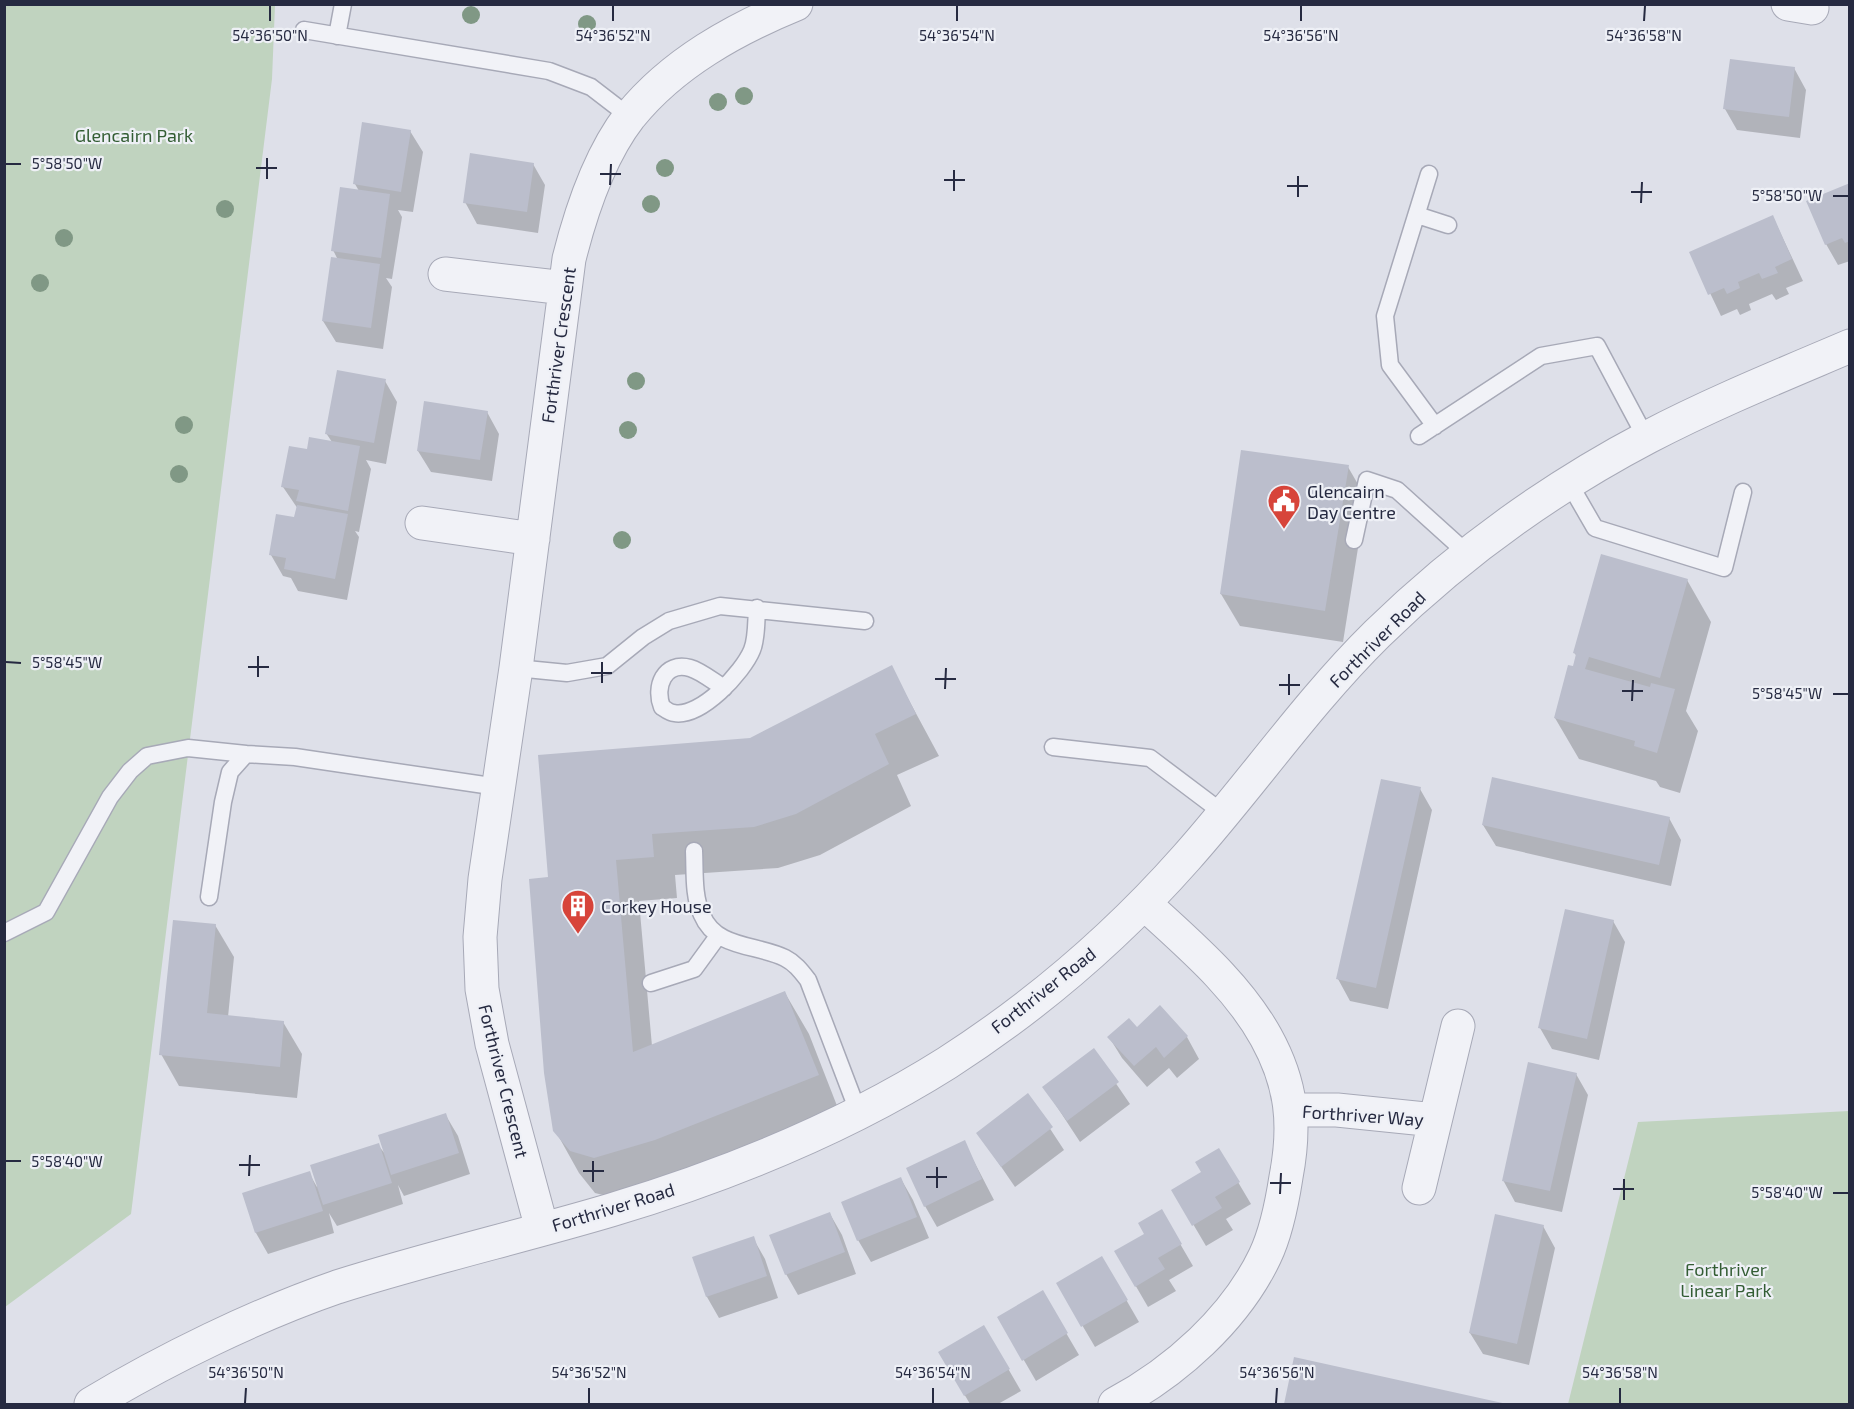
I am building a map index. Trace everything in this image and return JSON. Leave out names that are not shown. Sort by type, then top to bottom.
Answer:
[{"type":"street","name":"Forthriver Crescent","points":[[542,1229],[492,1044],[482,989],[480,937],[484,891],[516,668],[565,288],[580,212],[600,167],[630,117],[666,81],[703,51],[736,30],[796,4]]},
{"type":"street","points":[[445,274],[565,288]]},
{"type":"street","name":"Forthriver Road","points":[[91,1404],[123,1385],[229,1332],[332,1289],[468,1247],[614,1209],[695,1182],[859,1114],[952,1060],[1011,1017],[1102,944],[1144,903],[1223,813],[1326,688],[1370,642],[1468,555],[1516,518],[1569,483],[1646,438],[1850,346]]},
{"type":"street","points":[[422,523],[533,539]]},
{"type":"street","name":"Forthriver Way","points":[[1115,1404],[1184,1356],[1215,1326],[1247,1289],[1266,1255],[1281,1203],[1292,1143],[1292,1110],[1281,1069],[1266,1036],[1240,998],[1202,954],[1144,903]]},
{"type":"street","name":"Forthriver Way","points":[[1419,1188],[1458,1026]]},
{"type":"street","name":"Forthriver Way","points":[[1292,1110],[1337,1110],[1435,1120]]},
{"type":"lane","points":[[337,36],[343,4]]},
{"type":"lane","points":[[304,30],[549,71],[591,87],[630,117]]},
{"type":"lane","points":[[1429,174],[1385,316],[1390,365],[1435,426]]},
{"type":"lane","points":[[1417,215],[1448,225]]},
{"type":"lane","points":[[1419,436],[1541,357],[1596,346],[1646,438]]},
{"type":"lane","points":[[1354,540],[1366,480],[1397,490],[1468,555]]},
{"type":"lane","points":[[1569,483],[1594,528],[1724,568],[1743,492]]},
{"type":"lane","points":[[516,668],[586,672],[607,666],[643,637],[669,621],[720,606],[757,608],[865,621]]},
{"type":"lane","points":[[724,688],[741,669],[753,648],[757,608]]},
{"type":"lane","points":[[1053,747],[1150,758],[1223,813]]},
{"type":"lane","points":[[4,933],[46,912],[110,797],[130,771],[147,756],[188,748],[295,757],[498,787]]},
{"type":"lane","points":[[209,897],[223,802],[230,772],[246,754]]},
{"type":"lane","points":[[694,851],[697,894],[702,916],[718,936],[785,957],[799,967],[808,980],[859,1114]]},
{"type":"lane","points":[[651,983],[694,969],[718,936]]},
{"type":"green space","name":"Glencairn Park","points":[[5,5],[275,5],[272,79],[131,1214],[5,1307]]},
{"type":"green space","name":"Forthriver Linear Park","points":[[1849,1111],[1849,1404],[1568,1404],[1638,1122]]},
{"type":"building","points":[[1730,59],[1795,67],[1789,117],[1723,109]]},
{"type":"building","points":[[362,122],[411,130],[401,192],[353,184]]},
{"type":"building","points":[[470,153],[534,163],[527,212],[463,203]]},
{"type":"building","points":[[1850,183],[1850,241],[1845,243],[1842,238],[1825,245],[1806,201]]},
{"type":"building","points":[[340,187],[390,194],[381,258],[331,251]]},
{"type":"building","points":[[1773,215],[1792,259],[1775,267],[1778,273],[1762,279],[1759,273],[1738,282],[1740,288],[1727,294],[1724,288],[1708,295],[1689,252]]},
{"type":"building","points":[[331,257],[380,264],[371,328],[322,321]]},
{"type":"building","points":[[337,370],[386,379],[374,443],[325,434]]},
{"type":"building","points":[[424,401],[488,411],[480,460],[417,451]]},
{"type":"building","points":[[309,437],[360,446],[348,511],[296,501],[299,490],[281,487],[289,446],[307,449]]},
{"type":"building","name":"Glencairn Day Centre","points":[[1241,450],[1349,465],[1325,611],[1220,594]]},
{"type":"building","points":[[297,505],[348,514],[335,579],[284,569],[286,558],[269,555],[276,514],[294,517]]},
{"type":"building","points":[[1601,554],[1688,579],[1660,678],[1589,657],[1585,669],[1650,687],[1651,683],[1675,689],[1657,753],[1634,746],[1635,741],[1554,718],[1568,665],[1573,666],[1576,654],[1573,653]]},
{"type":"building","name":"Corkey House","points":[[892,665],[916,714],[875,734],[889,764],[796,814],[754,827],[652,834],[654,857],[616,860],[633,1052],[785,991],[819,1075],[655,1140],[594,1158],[570,1151],[553,1131],[544,1073],[529,879],[548,877],[538,755],[750,738]]},
{"type":"building","points":[[1492,777],[1670,817],[1659,865],[1482,825]]},
{"type":"building","points":[[1381,779],[1421,787],[1376,988],[1336,979]]},
{"type":"building","points":[[1565,909],[1614,920],[1587,1039],[1538,1028]]},
{"type":"building","points":[[173,920],[216,924],[207,1013],[284,1021],[280,1067],[159,1055]]},
{"type":"building","points":[[1160,1005],[1188,1036],[1164,1058],[1156,1047],[1134,1066],[1107,1037],[1129,1018],[1137,1027]]},
{"type":"building","points":[[1094,1048],[1119,1082],[1067,1121],[1042,1087]]},
{"type":"building","points":[[1528,1062],[1577,1073],[1550,1191],[1502,1181]]},
{"type":"building","points":[[1028,1093],[1053,1127],[1001,1167],[976,1133]]},
{"type":"building","points":[[446,1113],[459,1153],[391,1175],[378,1135]]},
{"type":"building","points":[[965,1140],[982,1179],[924,1207],[906,1168]]},
{"type":"building","points":[[379,1143],[392,1183],[323,1205],[310,1165]]},
{"type":"building","points":[[1219,1148],[1240,1182],[1215,1197],[1222,1208],[1192,1226],[1171,1190],[1201,1172],[1195,1162]]},
{"type":"building","points":[[310,1171],[323,1211],[255,1233],[242,1193]]},
{"type":"building","points":[[901,1177],[917,1217],[857,1241],[841,1202]]},
{"type":"building","points":[[1162,1209],[1182,1244],[1158,1258],[1165,1269],[1135,1287],[1114,1251],[1144,1234],[1138,1223]]},
{"type":"building","points":[[830,1212],[845,1252],[785,1275],[769,1235]]},
{"type":"building","points":[[1495,1214],[1544,1225],[1517,1344],[1469,1333]]},
{"type":"building","points":[[754,1236],[767,1276],[706,1297],[692,1257]]},
{"type":"building","points":[[1102,1256],[1128,1300],[1081,1327],[1056,1283]]},
{"type":"building","points":[[1043,1290],[1068,1333],[1022,1361],[997,1317]]},
{"type":"building","points":[[984,1325],[1010,1369],[964,1396],[938,1352]]},
{"type":"building","points":[[1294,1357],[1507,1404],[1284,1404]]},
{"type":"place","name":"Glencairn Day Centre","points":[[1284,530]]},
{"type":"place","name":"Corkey House","points":[[578,935]]}]
